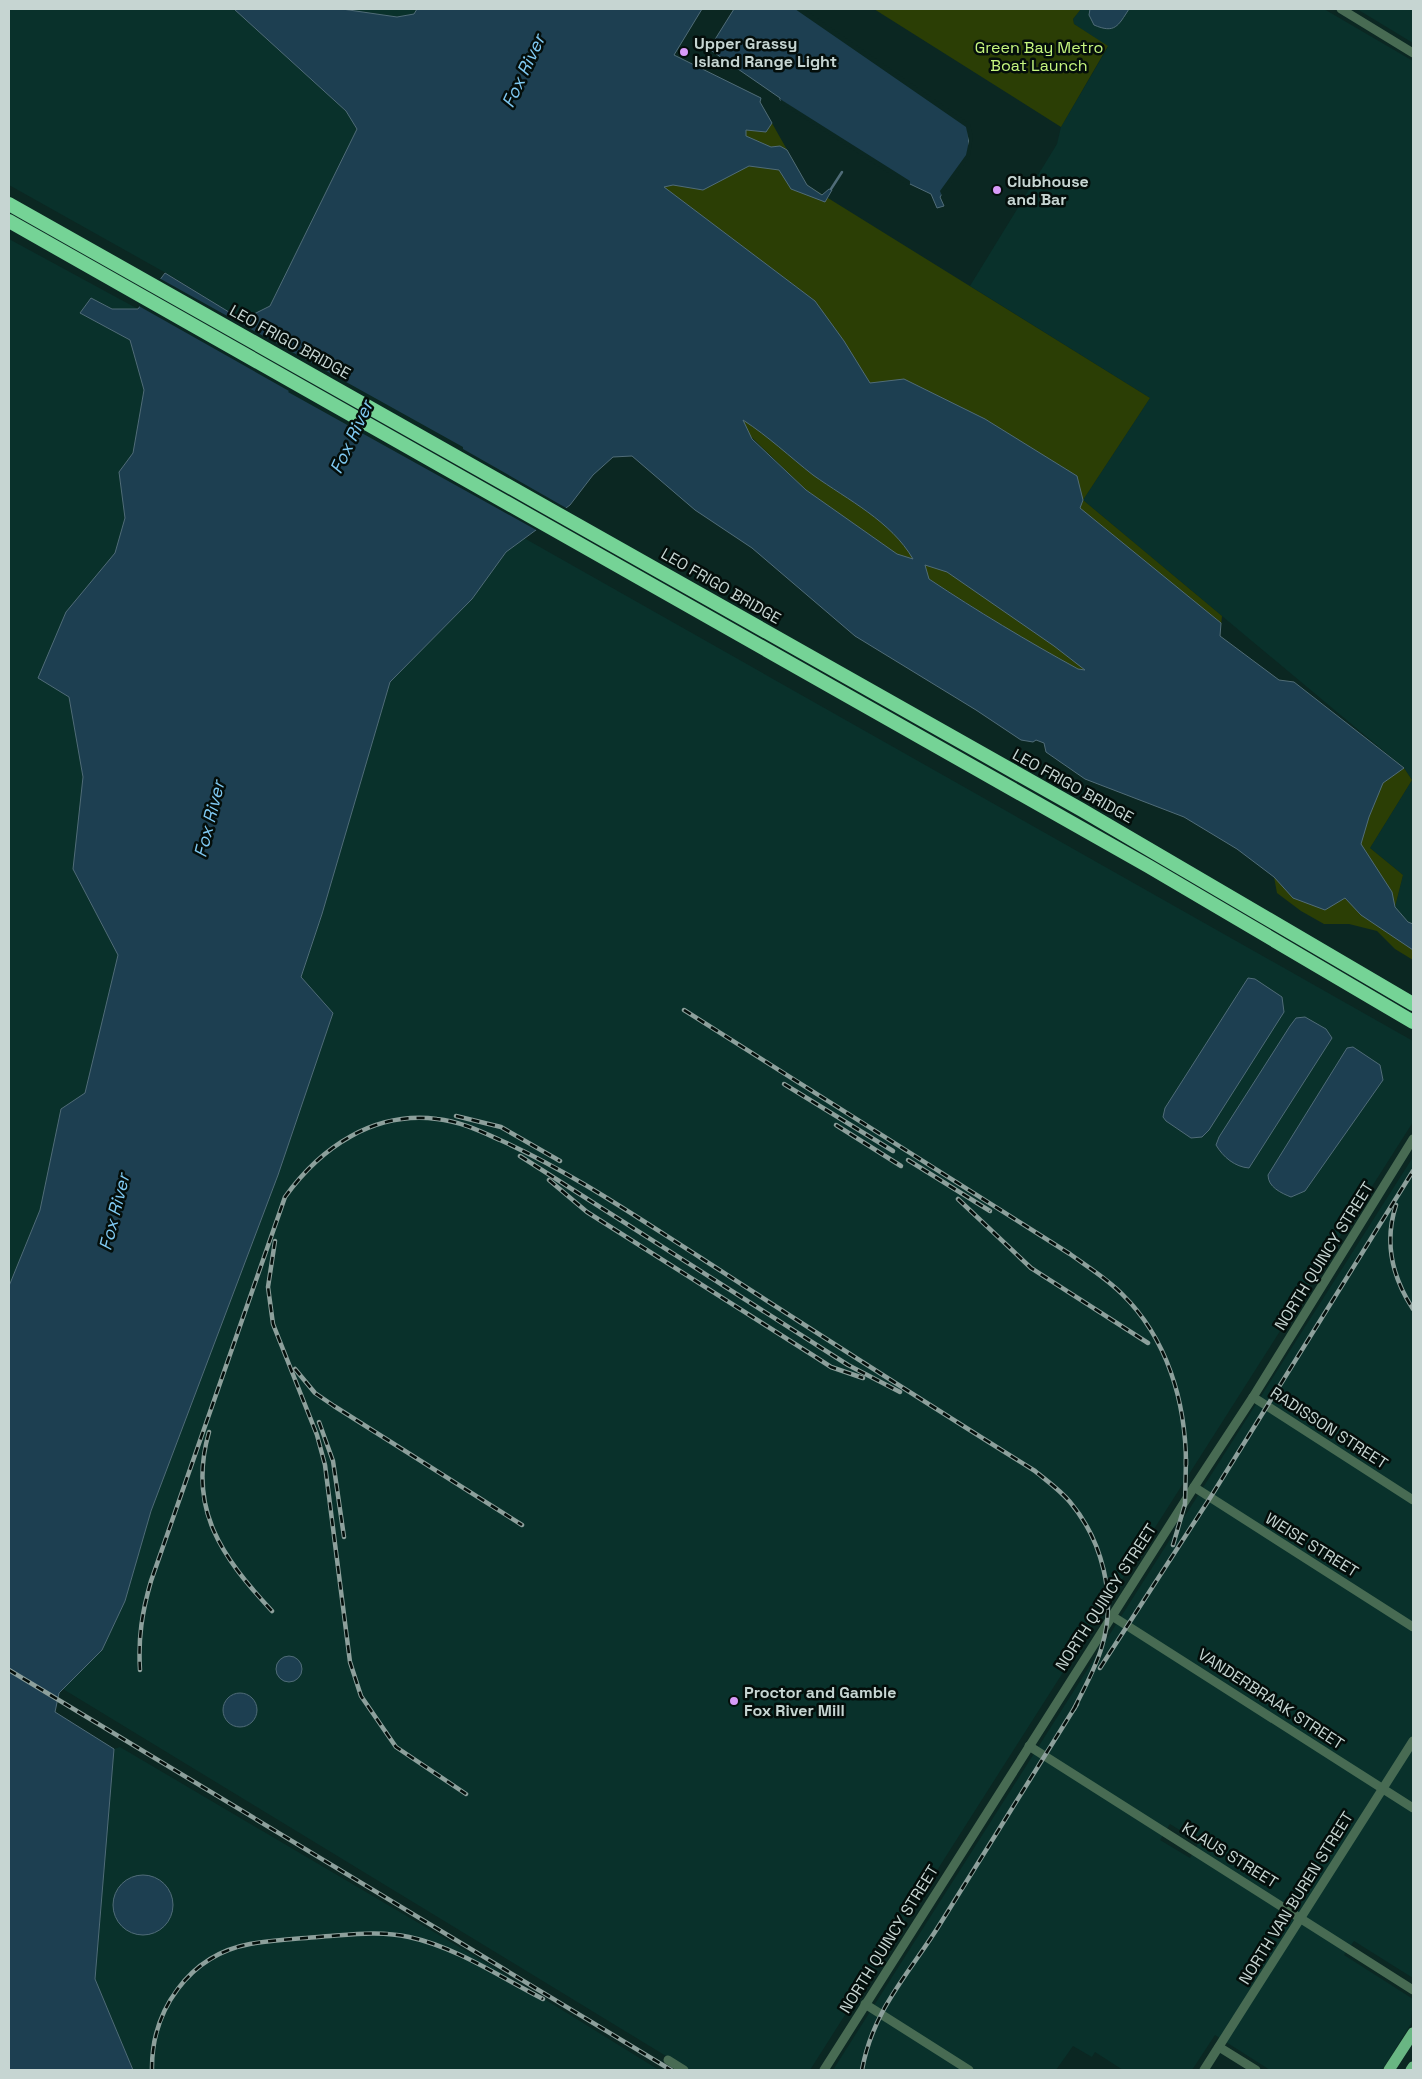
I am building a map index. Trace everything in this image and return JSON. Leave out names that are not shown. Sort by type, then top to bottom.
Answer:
[{"type":"highway","name":"LEO FRIGO BRIDGE","points":[[9,204],[1090,815],[1413,1004]]},
{"type":"highway","points":[[9,221],[1156,871],[1413,1022]]},
{"type":"main road","points":[[1390,2070],[1413,2033]]},
{"type":"street","points":[[1341,9],[1413,53]]},
{"type":"street","name":"NORTH QUINCY STREET","points":[[824,2070],[1194,1487],[1253,1398],[1413,1139]]},
{"type":"street","name":"RADISSON STREET","points":[[1253,1398],[1413,1500]]},
{"type":"street","name":"WEISE STREET","points":[[1194,1487],[1413,1627]]},
{"type":"street","name":"VANDERBRAAK STREET","points":[[1112,1616],[1413,1808]]},
{"type":"street","name":"NORTH VAN BUREN STREET","points":[[1204,2070],[1413,1741]]},
{"type":"street","name":"KLAUS STREET","points":[[1029,1746],[1413,1990]]},
{"type":"street","points":[[865,2004],[969,2070]]},
{"type":"street","points":[[1219,2047],[1256,2070]]},
{"type":"street","points":[[668,2060],[684,2070]]},
{"type":"shaded area","points":[[9,9],[234,9],[346,111],[357,129],[270,307],[242,320],[173,277],[9,185]]},
{"type":"shaded area","points":[[342,9],[417,9],[414,14],[397,17]]},
{"type":"shaded area","points":[[1081,9],[1324,9],[1413,61],[1413,924],[1408,922],[1395,907],[1403,875],[1370,848],[1412,780],[1404,768],[1083,500],[1150,398],[970,286],[1057,144],[1061,127],[1108,47],[1074,24],[1073,19]]},
{"type":"shaded area","points":[[1357,9],[1413,9],[1413,43]]},
{"type":"shaded area","points":[[9,239],[138,309],[112,309],[91,298],[80,313],[130,340],[144,390],[133,453],[119,472],[125,518],[115,553],[66,612],[69,697],[83,777],[73,869],[118,955],[85,1093],[61,1109],[40,1210],[9,1286]]},
{"type":"shaded area","points":[[524,538],[1413,1041],[1413,1122],[810,2070],[689,2070],[63,1689],[102,1650],[125,1601],[151,1511],[278,1175],[333,1013],[301,977],[322,914],[390,682],[472,599],[506,552]]},
{"type":"shaded area","points":[[1413,1157],[1413,1978],[1354,1941],[1344,1955],[1413,1999],[1411,2024],[1382,2070],[1270,2070],[1215,2035],[1192,2070],[1123,2070],[1095,2052],[1092,2057],[1073,2046],[1056,2070],[833,2070]],"holes":[[[1170,1824],[1199,1842],[1190,1858],[1160,1840]]]},
{"type":"shaded area","points":[[120,1747],[483,1961],[659,2070],[133,2070],[95,1979],[114,1749]]},
{"type":"green space","name":"Green Bay Metro Boat Launch","points":[[874,9],[1081,9],[1073,19],[1074,24],[1108,46],[1061,127]]},
{"type":"green space","points":[[760,102],[807,185],[1150,398],[1083,500],[1222,616],[1220,636],[1279,680],[1294,682],[1404,768],[1412,780],[1370,848],[1403,875],[1395,907],[1408,922],[1413,924],[1413,960],[1395,949],[1377,931],[1349,924],[1324,924],[1301,911],[1277,893],[1274,877],[1078,670],[1031,644],[929,579],[806,490],[637,326],[663,187]]},
{"type":"water","name":"Fox River","points":[[234,9],[342,9],[397,17],[414,14],[417,9],[702,9],[674,55],[761,98],[760,102],[772,123],[766,132],[746,130],[746,136],[771,147],[780,146],[787,150],[807,185],[822,195],[829,189],[832,190],[825,202],[791,189],[779,170],[749,166],[703,190],[673,185],[664,187],[815,301],[844,341],[870,383],[904,379],[985,419],[1077,476],[1083,500],[1080,508],[1221,623],[1220,636],[1279,680],[1294,682],[1404,768],[1383,783],[1369,817],[1361,844],[1392,892],[1395,907],[1408,922],[1413,924],[1413,950],[1361,915],[1345,898],[1325,910],[1293,898],[1274,877],[1237,849],[1184,817],[1085,779],[1046,752],[1044,743],[1036,740],[1033,742],[1021,740],[976,710],[855,636],[752,548],[695,510],[632,456],[613,457],[593,475],[570,505],[506,552],[472,599],[390,682],[322,914],[301,977],[333,1013],[278,1175],[151,1511],[125,1601],[102,1650],[59,1693],[55,1712],[114,1749],[95,1979],[133,2070],[9,2070],[9,1286],[40,1210],[61,1109],[85,1093],[118,955],[73,869],[83,777],[69,697],[38,678],[66,612],[115,553],[125,518],[119,472],[133,453],[144,390],[130,340],[80,313],[91,298],[112,309],[138,309],[165,273],[242,320],[270,306],[357,129],[346,111]],"holes":[[[743,420],[813,475],[881,522],[893,533],[913,559],[897,554],[806,490],[752,439]],[[925,565],[947,572],[1054,646],[1085,670],[1078,669],[1040,648],[947,591],[929,579]]]},
{"type":"water","points":[[734,9],[800,9],[968,125],[969,155],[940,197],[944,206],[937,208],[931,194],[910,184],[780,100],[780,98],[709,49]]},
{"type":"water","points":[[1090,9],[1129,9],[1119,24],[1107,29],[1094,25],[1089,15]]},
{"type":"water","points":[[1248,978],[1255,979],[1282,997],[1284,1012],[1209,1130],[1202,1137],[1191,1138],[1166,1121],[1163,1117],[1165,1108]]},
{"type":"water","points":[[1305,1017],[1326,1029],[1332,1038],[1249,1168],[1239,1166],[1230,1161],[1216,1145],[1219,1137],[1290,1026],[1296,1018]]},
{"type":"water","points":[[1353,1047],[1380,1065],[1383,1080],[1305,1191],[1291,1197],[1273,1186],[1268,1175],[1347,1048]]},
{"type":"water","points":[[289,1656],[298,1660],[302,1669],[298,1678],[289,1682],[280,1678],[276,1669],[280,1660]]},
{"type":"water","points":[[240,1693],[247,1694],[252,1698],[256,1703],[256,1717],[252,1722],[247,1726],[240,1727],[233,1726],[228,1722],[224,1717],[223,1710],[224,1703],[228,1698],[233,1694]]},
{"type":"water","points":[[143,1875],[159,1880],[164,1884],[168,1889],[173,1905],[168,1921],[164,1926],[159,1930],[143,1935],[127,1930],[122,1926],[118,1921],[113,1905],[118,1889],[122,1884],[127,1880]]},
{"type":"pier","points":[[795,9],[804,9],[970,124],[973,136],[970,156],[942,196],[940,191],[966,155],[969,141],[966,127]]},
{"type":"pier","points":[[780,99],[910,181],[910,184],[908,186],[782,104]]},
{"type":"pier","points":[[159,278],[463,447],[463,449],[568,509],[538,531],[288,392],[137,305]]},
{"type":"waterway","points":[[831,189],[842,172]]},
{"type":"railway","points":[[684,1010],[1070,1254],[1116,1288],[1138,1311],[1151,1330],[1171,1372],[1182,1418],[1186,1465]]},
{"type":"railway","points":[[784,1084],[893,1151]]},
{"type":"railway","points":[[456,1116],[501,1127],[560,1161]]},
{"type":"railway","points":[[140,1670],[141,1625],[151,1581],[285,1197],[315,1163],[332,1148],[351,1136],[371,1127],[392,1121],[414,1118],[445,1120],[469,1127],[526,1153],[577,1180],[1035,1471],[1058,1490],[1070,1502],[1091,1534],[1104,1570],[1107,1589],[1108,1608],[1102,1646],[1093,1670],[1074,1709]]},
{"type":"railway","points":[[836,1125],[901,1166]]},
{"type":"railway","points":[[520,1156],[848,1365],[900,1392]]},
{"type":"railway","points":[[908,1160],[990,1211]]},
{"type":"railway","points":[[1100,1668],[1210,1498],[1413,1171]]},
{"type":"railway","points":[[549,1180],[587,1212],[831,1367],[863,1378]]},
{"type":"railway","points":[[958,1199],[1031,1268],[1148,1343]]},
{"type":"railway","points":[[1396,1205],[1391,1232],[1392,1259],[1400,1284],[1413,1309]]},
{"type":"railway","points":[[275,1241],[268,1287],[273,1324],[317,1435],[325,1465],[350,1662],[361,1696],[396,1747],[466,1794]]},
{"type":"railway","points":[[295,1369],[315,1393],[522,1525]]},
{"type":"railway","points":[[319,1422],[333,1461],[344,1537]]},
{"type":"railway","points":[[209,1432],[203,1460],[203,1485],[206,1508],[213,1530],[224,1551],[238,1571],[272,1611]]},
{"type":"railway","points":[[1173,1545],[1185,1504],[1186,1459]]},
{"type":"railway","points":[[9,1670],[671,2070]]},
{"type":"railway","points":[[862,2070],[867,2048],[883,2010],[940,1924],[1077,1704]]},
{"type":"railway","points":[[152,2070],[153,2048],[158,2027],[166,2007],[178,1989],[192,1973],[209,1960],[228,1950],[250,1944],[363,1934],[409,1937],[461,1955],[543,1999]]},
{"type":"place","name":"Upper Grassy Island Range Light","points":[[684,52]]},
{"type":"place","name":"Clubhouse and Bar","points":[[997,190]]},
{"type":"place","name":"Proctor and Gamble Fox River Mill","points":[[734,1701]]}]
